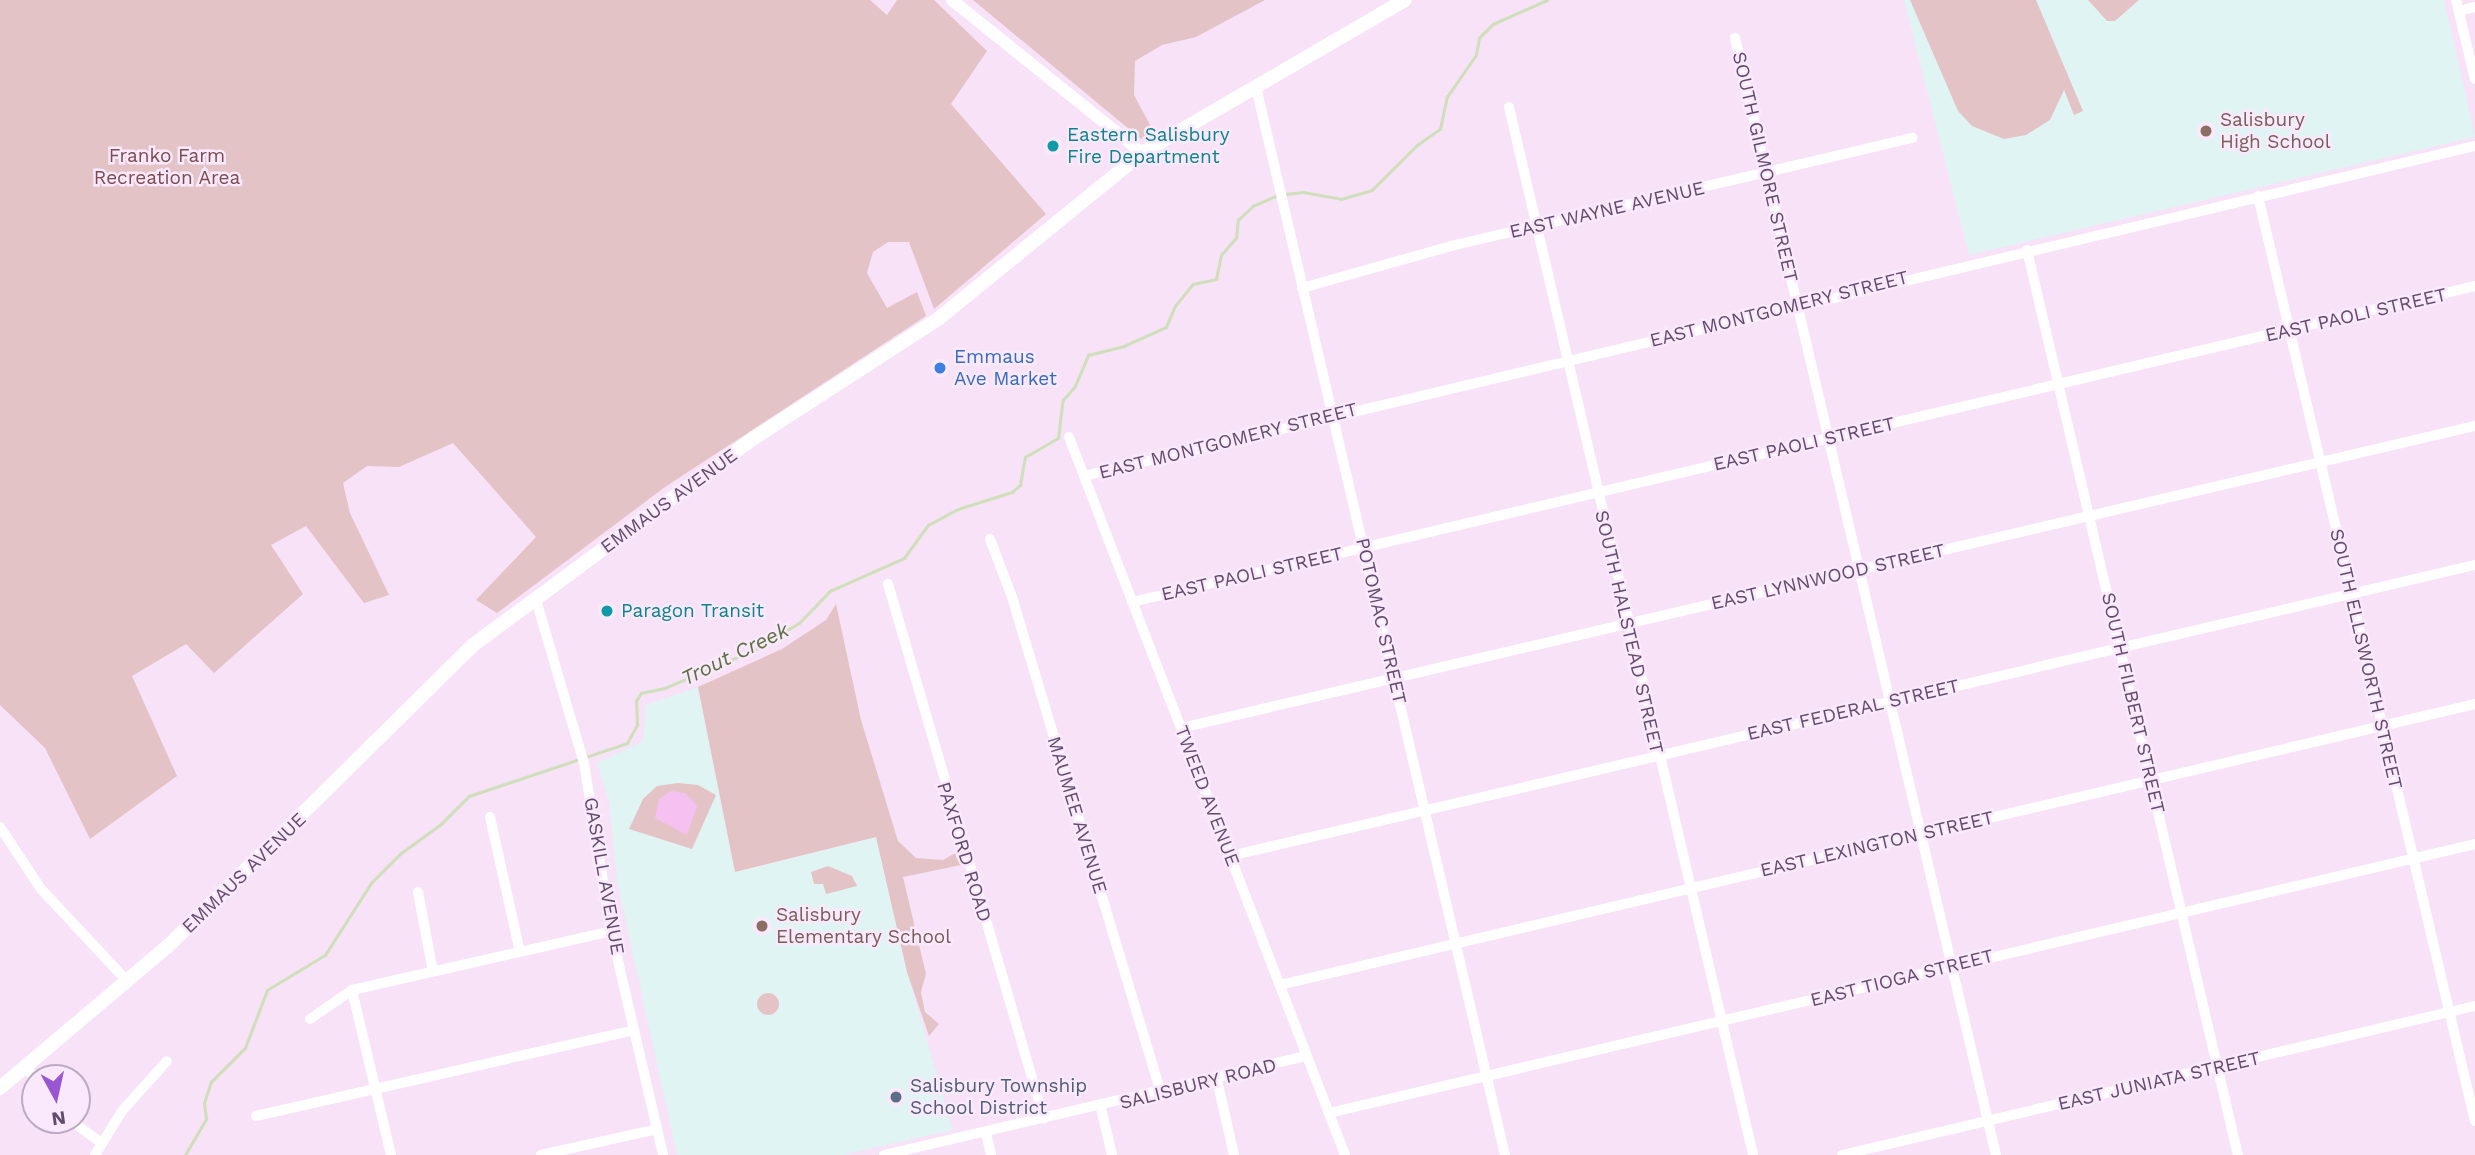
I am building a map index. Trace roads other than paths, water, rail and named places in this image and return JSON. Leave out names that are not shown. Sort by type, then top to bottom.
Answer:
[{"type":"main road","name":"EMMAUS AVENUE","points":[[27,1064],[127,981],[257,862],[439,676],[536,600],[754,438],[938,319],[1142,153],[1405,0]]},
{"type":"main road","name":"EMMAUS AVENUE","points":[[0,1088],[21,1070]]},
{"type":"street","points":[[952,0],[1142,153]]},
{"type":"street","points":[[2456,0],[2475,79]]},
{"type":"street","points":[[2459,11],[2475,8]]},
{"type":"street","name":"SOUTH GILMORE STREET","points":[[1735,38],[1996,1155]]},
{"type":"street","name":"POTOMAC STREET","points":[[1256,87],[1505,1155]]},
{"type":"street","name":"SOUTH HALSTEAD STREET","points":[[1509,107],[1596,493],[1753,1155]]},
{"type":"street","name":"EAST WAYNE AVENUE","points":[[1302,288],[1535,227],[1913,138]]},
{"type":"street","name":"EAST MONTGOMERY STREET","points":[[1084,476],[1798,304],[2475,146]]},
{"type":"street","name":"SOUTH ELLSWORTH STREET","points":[[2258,196],[2475,1122]]},
{"type":"street","name":"SOUTH FILBERT STREET","points":[[2027,250],[2238,1155]]},
{"type":"street","name":"EAST PAOLI STREET","points":[[1132,602],[2475,286]]},
{"type":"street","name":"EAST LYNNWOOD STREET","points":[[1181,728],[2475,426]]},
{"type":"street","name":"TWEED AVENUE","points":[[1069,437],[1345,1155]]},
{"type":"street","name":"MAUMEE AVENUE","points":[[990,539],[1012,597],[1161,1093]]},
{"type":"street","name":"EAST FEDERAL STREET","points":[[1230,856],[2475,565]]},
{"type":"street","name":"PAXFORD ROAD","points":[[888,584],[1044,1119]]},
{"type":"street","name":"GASKILL AVENUE","points":[[536,600],[582,759],[611,930],[663,1155]]},
{"type":"street","name":"EAST LEXINGTON STREET","points":[[1280,985],[2475,704]]},
{"type":"street","points":[[490,817],[520,951]]},
{"type":"street","points":[[0,827],[41,889],[127,981]]},
{"type":"street","name":"EAST TIOGA STREET","points":[[1329,1113],[2475,844]]},
{"type":"street","points":[[418,892],[433,972]]},
{"type":"street","points":[[310,1020],[352,990],[611,930]]},
{"type":"street","points":[[352,990],[391,1155]]},
{"type":"street","name":"EAST JUNIATA STREET","points":[[1842,1155],[2475,1006]]},
{"type":"street","points":[[256,1116],[634,1030]]},
{"type":"street","name":"SALISBURY ROAD","points":[[884,1155],[1101,1108],[1307,1056]]},
{"type":"street","points":[[95,1155],[122,1111],[167,1061]]},
{"type":"street","points":[[1217,1080],[1234,1155]]},
{"type":"street","points":[[1101,1108],[1112,1155]]},
{"type":"street","points":[[541,1155],[657,1129]]},
{"type":"street","points":[[986,1133],[991,1155]]},
{"type":"street","points":[[89,1134],[102,1143]]},
{"type":"waterway","name":"Trout Creek","points":[[1285,194],[1303,192],[1341,199],[1372,190],[1417,145],[1440,129],[1447,97],[1476,55],[1479,38],[1493,24],[1547,0]]},
{"type":"waterway","name":"Trout Creek","points":[[185,1155],[206,1119],[204,1103],[211,1082],[245,1048],[267,990],[325,955],[371,883],[401,853],[441,824],[469,796],[627,743],[637,725],[636,701],[641,693],[665,688],[756,649],[799,623],[830,591],[904,558],[928,525],[958,509],[1012,492],[1020,485],[1025,457],[1058,438],[1063,400],[1075,386],[1088,355],[1124,346],[1166,327],[1175,306],[1193,284],[1216,279],[1221,255],[1236,238],[1238,220],[1253,206],[1278,195]]},
{"type":"place","name":"Salisbury High School","points":[[2206,131]]},
{"type":"place","name":"Eastern Salisbury Fire Department","points":[[1053,146]]},
{"type":"place","name":"Emmaus Ave Market","points":[[940,368]]},
{"type":"place","name":"Paragon Transit","points":[[607,611]]},
{"type":"place","name":"Salisbury Elementary School","points":[[762,926]]},
{"type":"place","name":"Salisbury Township School District","points":[[896,1097]]},
{"type":"park label","name":"Franko Farm Recreation Area","points":[[167,167]]}]
